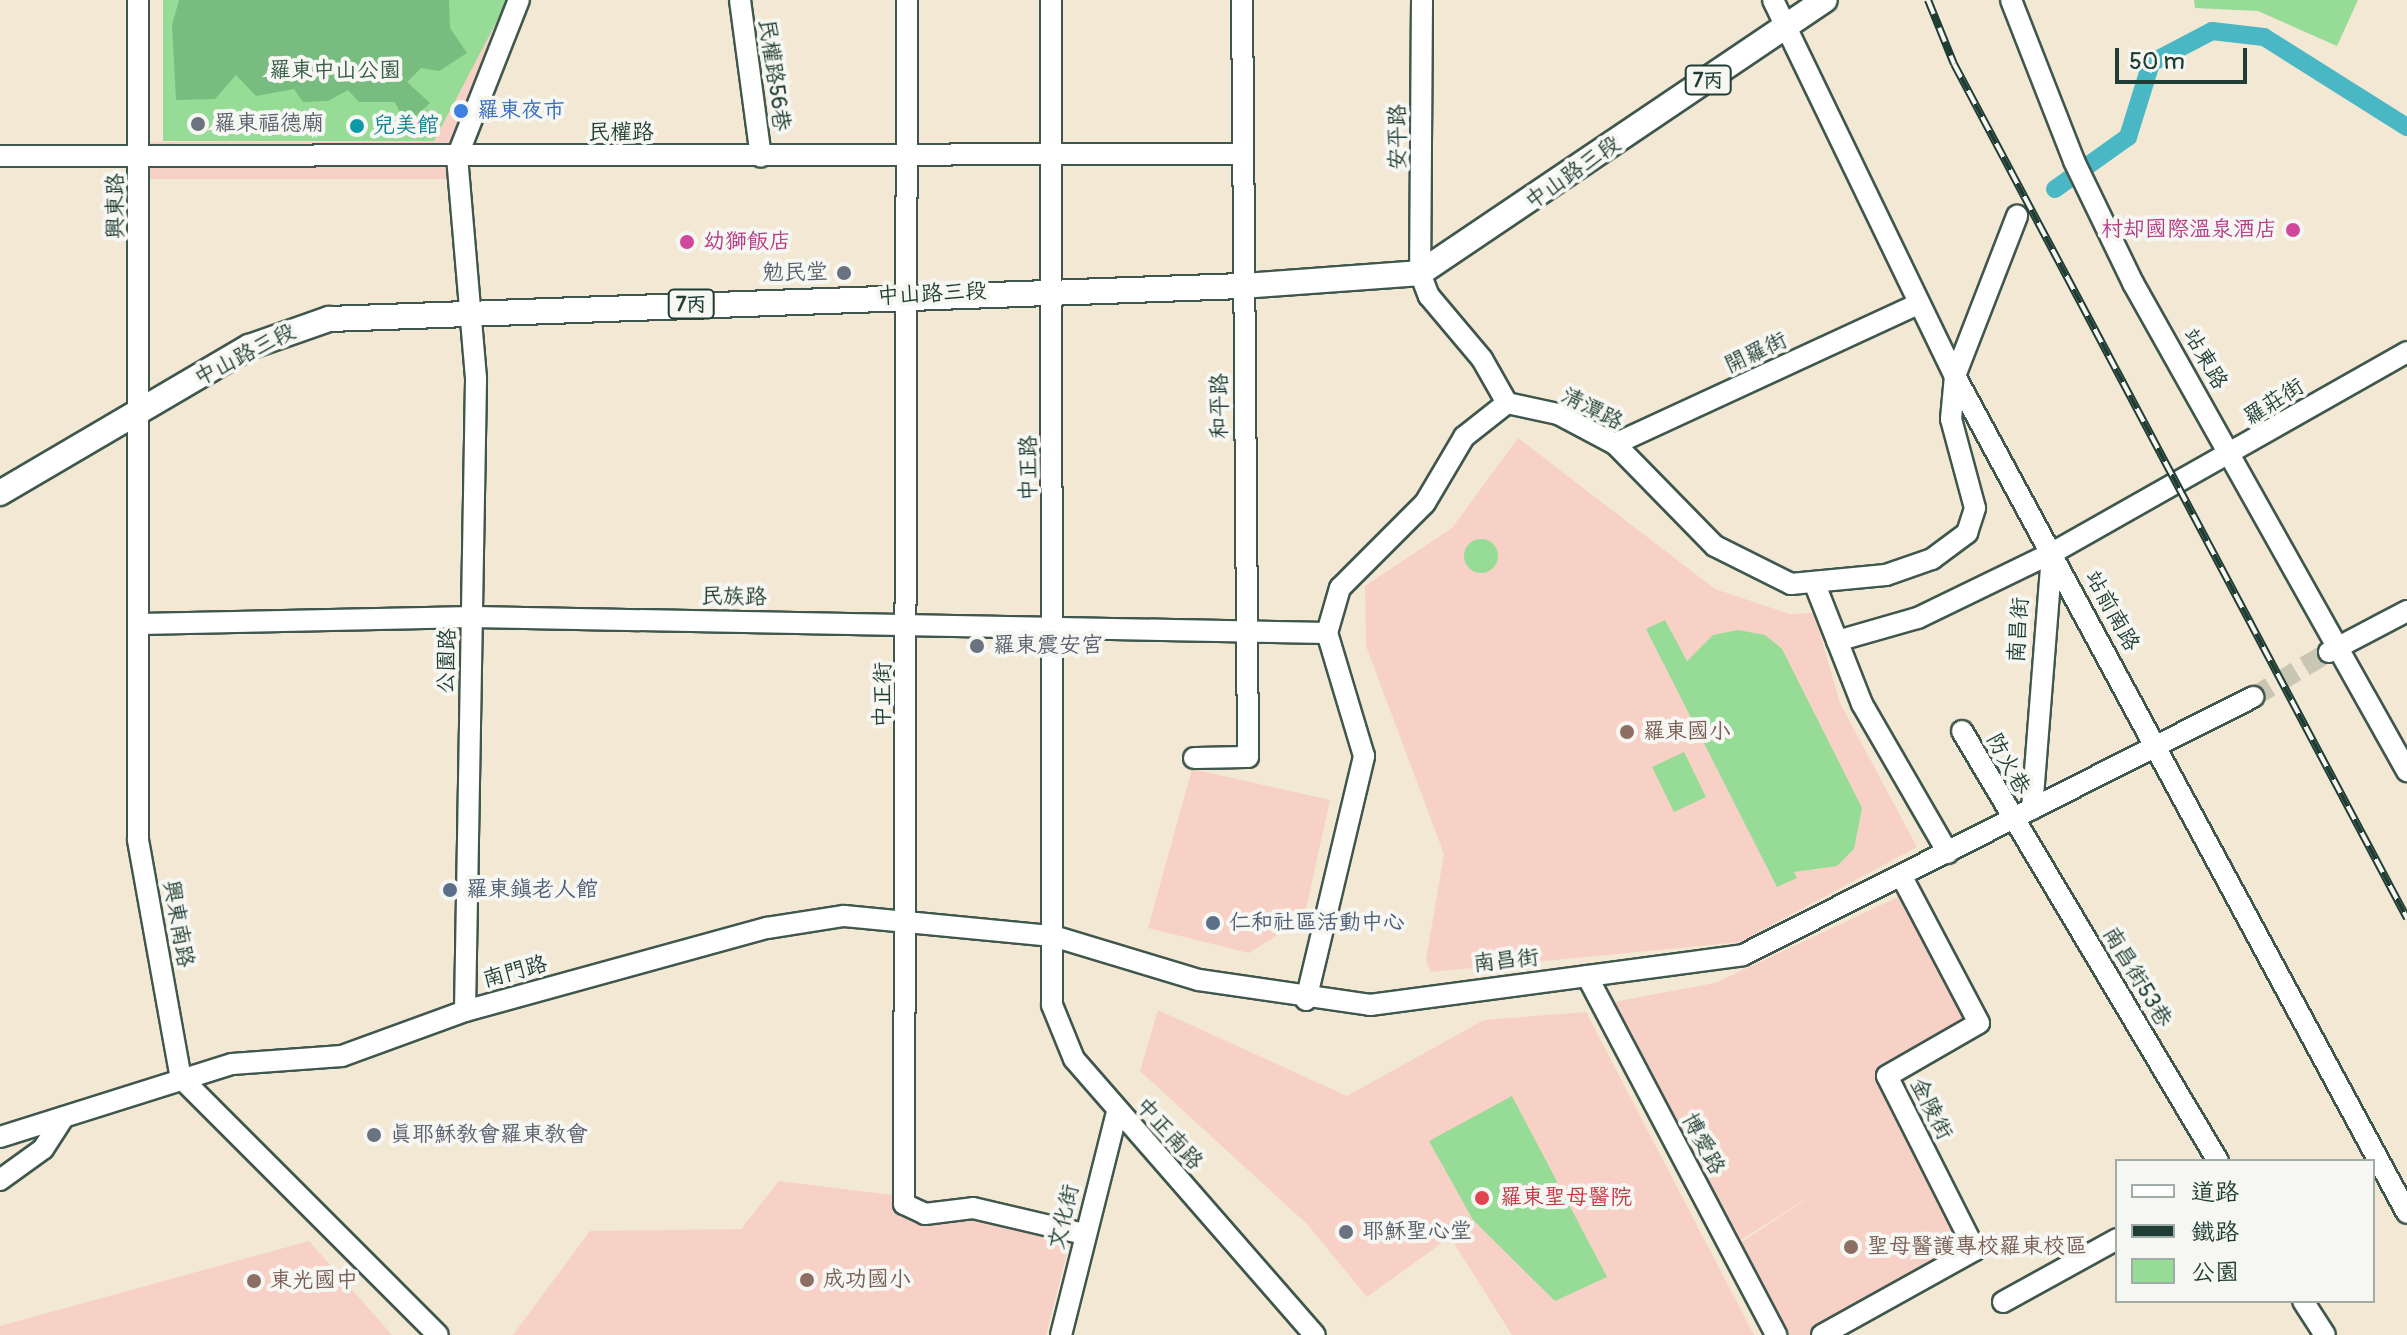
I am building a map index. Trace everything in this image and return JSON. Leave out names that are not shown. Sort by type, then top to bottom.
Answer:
[{"type":"main road","name":"中山路三段","points":[[0,493],[249,347],[305,324],[475,312],[1051,288],[1243,286],[1420,273],[1824,0]]},
{"type":"street","name":"興東路","points":[[138,0],[140,413]]},
{"type":"street","points":[[457,157],[519,0]]},
{"type":"street","name":"民權路56巷","points":[[740,0],[761,157]]},
{"type":"street","name":"中正街","points":[[907,0],[908,625],[903,918],[904,1204],[925,1214],[973,1208],[1084,1234]]},
{"type":"street","name":"中正路","points":[[1051,0],[1053,936]]},
{"type":"street","name":"和平路","points":[[1194,758],[1248,757],[1242,0]]},
{"type":"street","name":"安平路","points":[[1420,273],[1422,0]]},
{"type":"street","name":"站前南路","points":[[1773,0],[1782,29],[1955,376],[2162,748],[2407,1213]]},
{"type":"street","name":"站東路","points":[[2011,0],[2074,161],[2133,283],[2233,456],[2333,649],[2407,771]]},
{"type":"street","name":"民權路","points":[[0,156],[907,157],[1051,152],[1241,154]]},
{"type":"street","name":"公園路","points":[[457,157],[475,312],[465,1011]]},
{"type":"street","points":[[1948,853],[1862,704],[1816,587],[1932,559],[1967,533],[1975,508],[1951,419],[1955,376],[2017,216]]},
{"type":"street","points":[[1306,1000],[1364,756],[1327,633],[1340,588],[1425,503],[1464,437],[1507,403],[1482,359],[1429,296],[1420,273]]},
{"type":"street","name":"開羅街","points":[[1615,444],[1918,304]]},
{"type":"street","name":"羅莊街","points":[[2167,491],[2233,456],[2407,352]]},
{"type":"street","name":"清潭路","points":[[1507,403],[1558,414],[1615,444],[1737,562],[1816,587]]},
{"type":"street","name":"興東南路","points":[[140,413],[138,840],[181,1078]]},
{"type":"street","name":"南昌街","points":[[1837,641],[1918,618],[2052,553],[2167,491]]},
{"type":"street","name":"南昌街","points":[[1053,936],[1199,980],[1306,1000],[1370,1005],[1743,955],[2032,809],[2052,553]]},
{"type":"street","points":[[2333,649],[2407,611]]},
{"type":"street","name":"民族路","points":[[140,624],[473,617],[1054,625],[1245,633],[1327,633]]},
{"type":"street","points":[[2032,809],[2162,748],[2253,697]]},
{"type":"street","name":"防火巷","points":[[1962,731],[2011,820]]},
{"type":"street","name":"南昌街53巷","points":[[2011,820],[2217,1159]]},
{"type":"street","name":"金陵街","points":[[1822,1335],[1975,1250],[1887,1076],[1979,1023],[1902,877]]},
{"type":"street","name":"南門路","points":[[0,1137],[232,1064],[342,1056],[465,1011],[778,926],[844,916],[903,918],[1053,936]]},
{"type":"street","name":"中正南路","points":[[1053,936],[1057,1028],[1117,1112],[1315,1335]]},
{"type":"street","name":"博愛路","points":[[1587,976],[1776,1335]]},
{"type":"street","points":[[181,1078],[438,1335]]},
{"type":"street","name":"文化街","points":[[1061,1335],[1117,1112]]},
{"type":"street","points":[[0,1180],[43,1149],[64,1117]]},
{"type":"street","points":[[2003,1302],[2115,1240]]},
{"type":"street","points":[[2304,1303],[2325,1335]]},
{"type":"shaded area","name":"羅東夜市","points":[[508,0],[521,0],[451,179],[149,179],[149,142],[433,141]]},
{"type":"shaded area","name":"羅東國小","points":[[1518,438],[1715,589],[1790,614],[1814,613],[1840,703],[1917,847],[1740,942],[1431,972],[1426,960],[1444,854],[1366,646],[1365,586],[1452,528]]},
{"type":"shaded area","points":[[1192,769],[1330,800],[1304,918],[1249,953],[1148,928]]},
{"type":"shaded area","points":[[1898,897],[1967,1022],[1877,1067],[1966,1249],[1808,1335],[1790,1335],[1737,1245],[1825,1187],[1739,1241],[1613,1002],[1715,983]]},
{"type":"shaded area","name":"羅東聖母醫院","points":[[1158,1010],[1347,1096],[1484,1020],[1586,1012],[1754,1335],[1512,1335],[1450,1237],[1367,1297],[1308,1225],[1140,1071]]},
{"type":"shaded area","name":"成功國小","points":[[779,1181],[1076,1218],[1046,1335],[513,1335],[590,1231],[741,1229]]},
{"type":"shaded area","name":"東光國中","points":[[309,1241],[392,1335],[0,1335],[0,1326]]},
{"type":"green space","name":"羅東中山公園","points":[[163,0],[508,0],[434,141],[163,141]]},
{"type":"green space","name":"羅東中山公園","points":[[179,0],[449,0],[450,28],[467,53],[439,71],[421,68],[407,82],[430,103],[406,125],[395,102],[359,102],[348,90],[328,101],[303,102],[294,89],[256,96],[236,75],[215,99],[176,100],[172,25]]},
{"type":"green space","points":[[2194,0],[2358,0],[2337,46],[2258,11],[2195,8]]},
{"type":"green space","points":[[1481,539],[1493,544],[1498,556],[1493,568],[1481,573],[1469,568],[1464,556],[1469,544]]},
{"type":"green space","points":[[1665,620],[1687,661],[1713,635],[1738,630],[1765,635],[1782,649],[1862,808],[1854,849],[1837,866],[1794,872],[1797,878],[1777,887],[1646,629]]},
{"type":"green space","points":[[1684,752],[1706,797],[1674,812],[1652,767]]},
{"type":"green space","points":[[1512,1096],[1607,1277],[1555,1301],[1473,1220],[1429,1141]]},
{"type":"waterway","points":[[2055,189],[2128,137],[2151,63],[2212,31],[2264,37],[2407,127]]},
{"type":"tunnel","points":[[2253,697],[2329,652]]},
{"type":"railway","points":[[1928,0],[1954,64],[2407,918]]},
{"type":"place","name":"羅東夜市","points":[[461,111]]},
{"type":"place","name":"羅東福德廟","points":[[198,124]]},
{"type":"place","name":"兒美館","points":[[357,126]]},
{"type":"place","name":"村却國際溫泉酒店","points":[[2293,230]]},
{"type":"place","name":"幼獅飯店","points":[[687,242]]},
{"type":"place","name":"勉民堂","points":[[844,273]]},
{"type":"place","name":"羅東震安宮","points":[[977,646]]},
{"type":"place","name":"羅東國小","points":[[1627,732]]},
{"type":"place","name":"羅東鎮老人館","points":[[450,890]]},
{"type":"place","name":"仁和社區活動中心","points":[[1213,923]]},
{"type":"place","name":"真耶穌教會羅東教會","points":[[374,1135]]},
{"type":"place","name":"羅東聖母醫院","points":[[1482,1198]]},
{"type":"place","name":"耶穌聖心堂","points":[[1346,1232]]},
{"type":"place","name":"聖母醫護專校羅東校區","points":[[1851,1247]]},
{"type":"place","name":"成功國小","points":[[807,1280]]},
{"type":"place","name":"東光國中","points":[[254,1281]]}]
